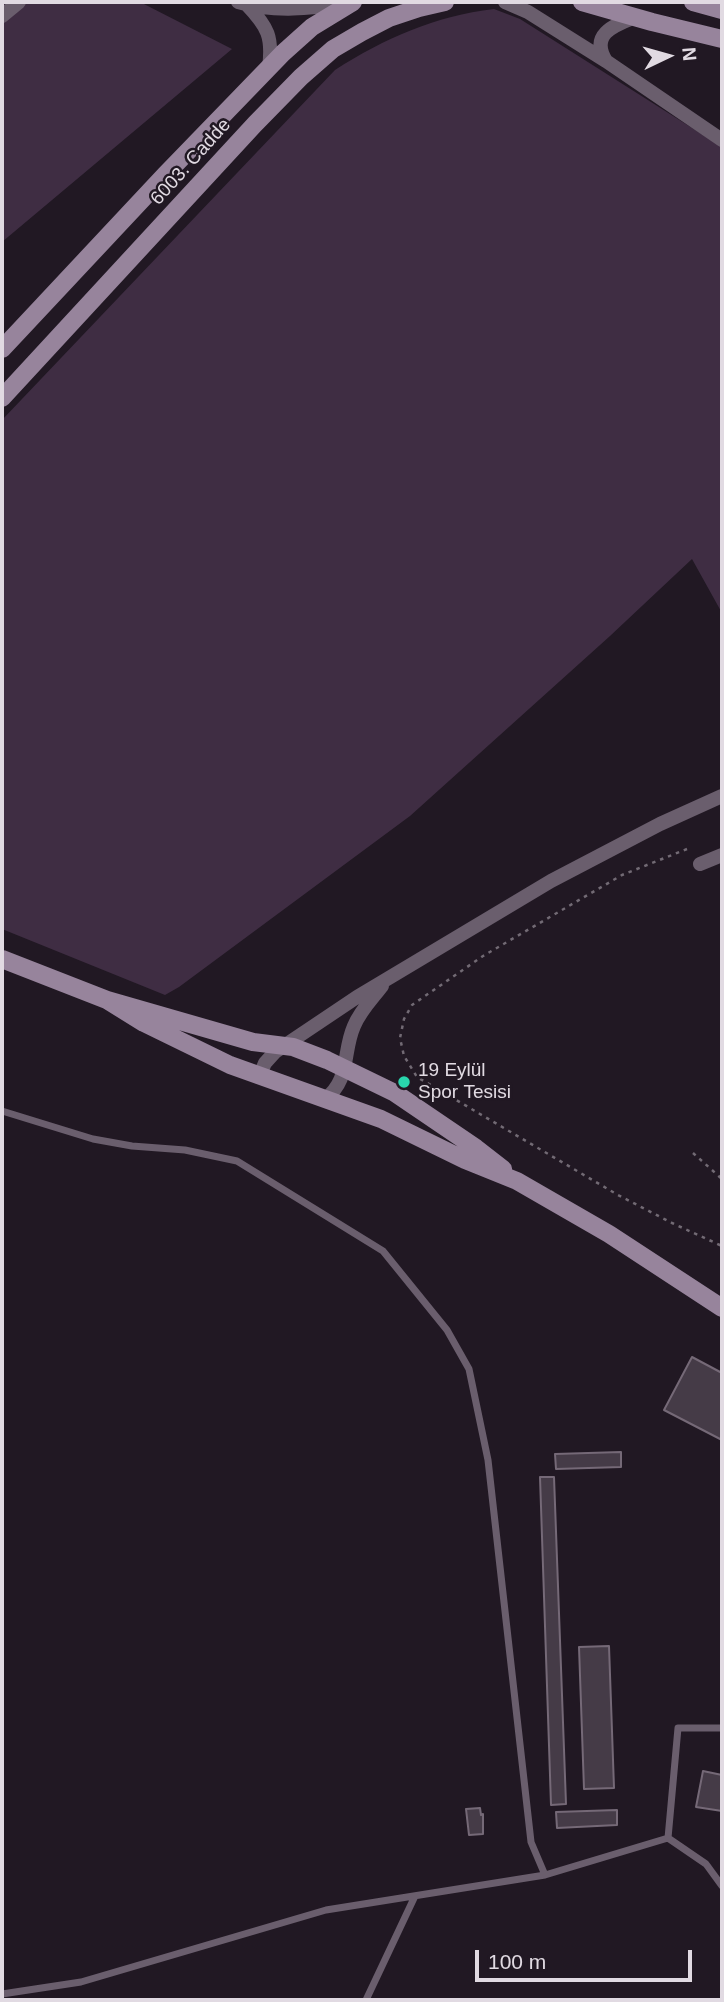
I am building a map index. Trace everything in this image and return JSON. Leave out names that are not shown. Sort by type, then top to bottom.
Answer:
[{"type":"main road","name":"6003. Cadde","points":[[2,398],[301,77],[333,50],[362,32],[389,18],[445,2]]},
{"type":"main road","points":[[582,2],[722,39]]},
{"type":"main road","points":[[693,2],[722,10]]},
{"type":"main road","name":"6003. Cadde","points":[[2,349],[269,68],[312,27],[352,3]]},
{"type":"main road","points":[[2,959],[107,1000],[253,1042],[284,1045],[345,1068],[395,1093],[427,1113],[517,1181]]},
{"type":"main road","points":[[107,1000],[182,1043],[259,1077],[381,1119],[465,1160],[517,1181],[609,1234],[722,1308]]},
{"type":"street","points":[[2,16],[19,2]]},
{"type":"street","points":[[505,2],[528,12],[607,61],[722,140]]},
{"type":"street","points":[[242,3],[288,10],[352,3]]},
{"type":"street","points":[[242,3],[263,22],[269,36],[269,68]]},
{"type":"street","points":[[607,61],[600,45],[603,36],[610,27],[635,17]]},
{"type":"street","points":[[259,1077],[265,1063],[284,1045],[357,997],[551,881],[660,824],[722,796]]},
{"type":"street","points":[[700,864],[722,855]]},
{"type":"street","points":[[324,1100],[336,1088],[345,1068],[354,1026],[387,980]]},
{"type":"lane","points":[[2,1111],[93,1139],[132,1146],[185,1150],[237,1161],[383,1251],[447,1330],[469,1369],[488,1460],[531,1842],[545,1875]]},
{"type":"lane","points":[[668,1838],[678,1728],[722,1728]]},
{"type":"lane","points":[[2,1994],[81,1982],[326,1910],[545,1875],[668,1838]]},
{"type":"lane","points":[[668,1838],[706,1864],[722,1886]]},
{"type":"lane","points":[[366,2000],[415,1896]]},
{"type":"path","points":[[687,849],[622,875],[483,956],[412,1005],[404,1018],[400,1038],[404,1056],[417,1077],[618,1195],[722,1246]]},
{"type":"path","points":[[693,1153],[722,1178]]},
{"type":"shaded area","points":[[2,2],[140,2],[232,49],[2,242]]},
{"type":"shaded area","points":[[494,9],[520,19],[722,147],[722,613],[692,559],[410,816],[165,995],[2,929],[2,420],[335,70],[411,30],[451,17]]},
{"type":"building","points":[[692,1357],[722,1373],[722,1440],[664,1410]]},
{"type":"building","points":[[621,1452],[621,1467],[556,1469],[555,1454]]},
{"type":"building","points":[[540,1477],[554,1477],[566,1804],[551,1805]]},
{"type":"building","points":[[609,1646],[614,1788],[584,1789],[579,1647]]},
{"type":"building","points":[[703,1771],[722,1775],[722,1811],[696,1807]]},
{"type":"building","points":[[480,1808],[481,1815],[483,1814],[483,1834],[469,1835],[466,1809]]},
{"type":"building","points":[[617,1810],[617,1825],[557,1828],[556,1812]]},
{"type":"place","name":"19 Eylül Spor Tesisi","points":[[404,1082]]}]
